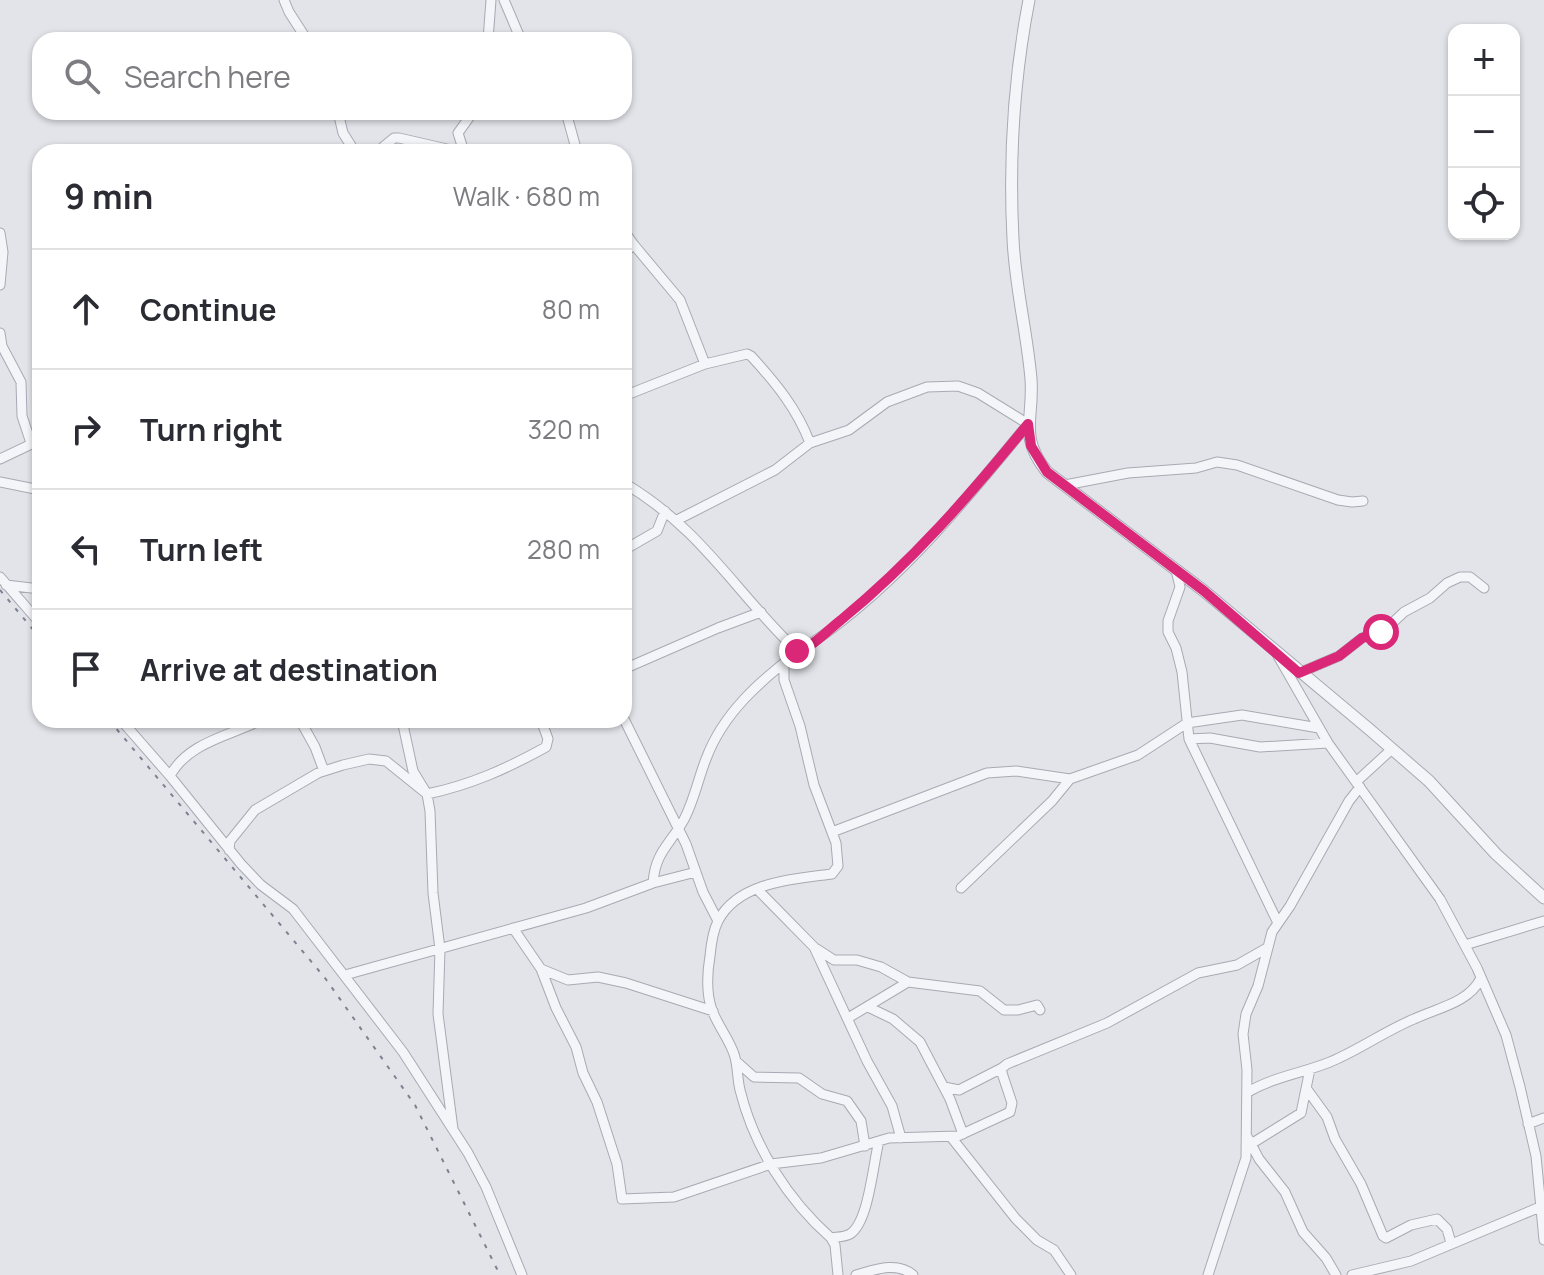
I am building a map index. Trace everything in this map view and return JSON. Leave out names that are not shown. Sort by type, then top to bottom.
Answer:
[{"type":"street","points":[[284,0],[302,32]]},
{"type":"street","points":[[489,32],[491,0]]},
{"type":"street","points":[[504,0],[518,32]]},
{"type":"street","points":[[1029,0],[1018,91],[1013,240],[1031,379],[1028,424],[1031,446],[1047,472],[1176,570],[1277,653],[1328,743],[1440,899],[1465,945],[1506,1035],[1536,1156],[1544,1240]]},
{"type":"street","points":[[340,120],[350,144]]},
{"type":"street","points":[[460,144],[458,133],[467,120]]},
{"type":"street","points":[[568,120],[575,144]]},
{"type":"street","points":[[387,144],[394,138],[426,144]]},
{"type":"street","points":[[0,233],[3,252],[0,285]]},
{"type":"street","points":[[632,242],[680,300],[705,364]]},
{"type":"street","points":[[0,333],[2,346],[21,382],[22,416],[32,436]]},
{"type":"street","points":[[632,393],[705,364],[747,354],[792,405],[810,443]]},
{"type":"street","points":[[677,520],[775,470],[810,443],[849,430],[887,402],[927,387],[943,384],[978,393],[1028,424]]},
{"type":"street","points":[[653,883],[661,849],[685,816],[706,756],[721,727],[748,695],[859,606],[920,548],[972,493],[1028,424]]},
{"type":"street","points":[[0,459],[32,443]]},
{"type":"street","points":[[1065,485],[1128,473],[1196,468],[1217,462],[1237,465],[1338,500],[1363,501]]},
{"type":"street","points":[[0,482],[32,488]]},
{"type":"street","points":[[632,488],[677,520],[707,549],[798,652]]},
{"type":"street","points":[[632,545],[657,531],[665,511]]},
{"type":"street","points":[[1176,570],[1180,587],[1168,621],[1168,632],[1182,672],[1189,739],[1278,923]]},
{"type":"street","points":[[1299,673],[1339,656],[1362,638],[1387,628],[1404,612],[1427,600],[1454,579],[1470,577],[1484,588]]},
{"type":"street","points":[[3,581],[32,587]]},
{"type":"street","points":[[3,581],[32,614]]},
{"type":"street","points":[[632,666],[761,612]]},
{"type":"street","points":[[1267,644],[1429,781],[1496,854],[1544,898]]},
{"type":"street","points":[[784,665],[784,680],[839,860],[832,874],[775,883],[734,900],[718,921],[707,974],[713,1011],[736,1061],[745,1105],[771,1164],[791,1198],[835,1245],[838,1275]]},
{"type":"street","points":[[832,832],[987,773],[1016,771],[1070,779],[1138,755],[1187,723],[1242,715],[1319,728]]},
{"type":"street","points":[[128,728],[229,850],[261,885],[293,909],[403,1052],[486,1187],[522,1275]]},
{"type":"street","points":[[170,776],[175,766],[193,749],[242,728]]},
{"type":"street","points":[[304,728],[324,771]]},
{"type":"street","points":[[404,728],[413,771],[427,794],[440,949],[438,1014],[453,1130]]},
{"type":"street","points":[[427,794],[483,779],[526,760],[546,747],[548,739],[544,728]]},
{"type":"street","points":[[629,728],[686,844],[703,892],[718,921]]},
{"type":"street","points":[[1189,739],[1210,738],[1260,747],[1328,743]]},
{"type":"street","points":[[1208,1275],[1246,1158],[1249,1140],[1248,1092],[1243,1024],[1258,986],[1272,932],[1358,784],[1392,749]]},
{"type":"street","points":[[229,850],[230,841],[255,810],[324,771],[369,759],[386,761],[427,794]]},
{"type":"street","points":[[961,888],[1052,801],[1070,779]]},
{"type":"street","points":[[345,975],[586,908],[653,883],[696,872]]},
{"type":"street","points":[[757,889],[814,947],[834,960],[857,960],[881,967],[908,982],[980,991],[1004,1010],[1037,1005],[1040,1010]]},
{"type":"street","points":[[1465,945],[1544,921]]},
{"type":"street","points":[[513,928],[541,969],[576,1047],[617,1164],[622,1199],[674,1197],[771,1164],[821,1158],[879,1141],[963,1134],[1010,1112],[1012,1103],[1002,1068]]},
{"type":"street","points":[[814,947],[867,1061],[892,1106],[901,1138]]},
{"type":"street","points":[[942,1085],[959,1090],[1019,1058],[1107,1023],[1198,973],[1237,965],[1267,948]]},
{"type":"street","points":[[541,969],[568,980],[598,977],[626,983],[713,1011]]},
{"type":"street","points":[[1248,1092],[1351,1053],[1410,1020],[1468,995],[1481,978]]},
{"type":"street","points":[[848,1018],[908,982]]},
{"type":"street","points":[[1468,995],[1493,1004]]},
{"type":"street","points":[[868,1007],[915,1035],[950,1099],[963,1134]]},
{"type":"street","points":[[736,1061],[754,1077],[799,1078],[822,1094],[847,1101],[861,1121],[865,1146]]},
{"type":"street","points":[[1249,1140],[1301,1113],[1310,1069]]},
{"type":"street","points":[[1306,1088],[1327,1117],[1383,1236],[1386,1238],[1411,1225],[1437,1219],[1447,1229],[1451,1243]]},
{"type":"street","points":[[1528,1124],[1544,1118]]},
{"type":"street","points":[[951,1137],[1016,1219],[1057,1254],[1071,1275]]},
{"type":"street","points":[[1249,1140],[1259,1159],[1285,1192],[1303,1232],[1326,1258],[1336,1275]]},
{"type":"street","points":[[831,1238],[851,1233],[864,1211],[879,1141]]},
{"type":"street","points":[[1352,1275],[1411,1261],[1540,1207]]},
{"type":"street","points":[[856,1275],[895,1267],[913,1275]]},
{"type":"railway","points":[[0,590],[32,628]]},
{"type":"railway","points":[[116,728],[325,978],[415,1105],[500,1275]]},
{"type":"route","points":[[797,651],[811,644],[859,606],[920,548],[972,493],[1028,424],[1031,446],[1047,472],[1204,591],[1299,673],[1339,656],[1362,638],[1381,632]]}]
